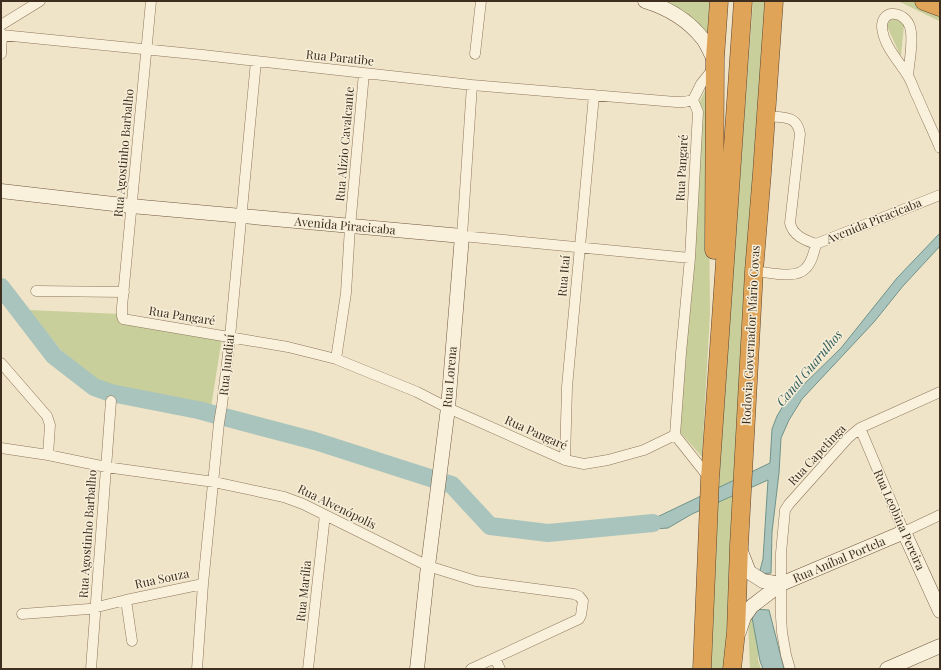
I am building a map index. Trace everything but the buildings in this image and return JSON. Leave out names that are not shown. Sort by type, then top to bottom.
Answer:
[{"type":"highway","points":[[718,358],[714,260],[715,64],[719,1]]},
{"type":"highway","points":[[702,669],[710,479],[744,1]]},
{"type":"highway","name":"Rodovia Governador Mário Covas","points":[[732,669],[735,642],[754,271],[774,1]]},
{"type":"highway","points":[[924,1],[940,7]]},
{"type":"street","points":[[1,54],[1,31],[40,1]]},
{"type":"street","name":"Rua Agostinho Barbalho","points":[[122,306],[151,1]]},
{"type":"street","points":[[475,54],[481,1]]},
{"type":"street","points":[[646,1],[660,5],[689,24],[703,40],[715,64],[701,84],[693,100]]},
{"type":"street","points":[[908,76],[911,38],[910,28],[905,18],[900,15],[895,14],[886,16],[883,20],[883,34],[893,55],[908,76],[940,148]]},
{"type":"street","name":"Rua Paratibe","points":[[1,31],[147,50],[472,85],[676,102],[693,100]]},
{"type":"street","name":"Rua Jundiaí","points":[[197,669],[203,584],[219,423],[230,337],[256,61]]},
{"type":"street","name":"Rua Alízio Cavalcante","points":[[336,359],[346,293],[350,227],[364,73]]},
{"type":"street","name":"Rua Lorena","points":[[417,669],[428,566],[448,408],[462,236],[472,85]]},
{"type":"street","name":"Rua Itaí","points":[[565,460],[567,387],[594,95]]},
{"type":"street","name":"Rua Pangaré","points":[[122,306],[122,316],[126,320],[288,347],[336,359],[417,392],[448,408],[565,460],[584,464],[608,460],[644,450],[675,436],[690,258],[698,120],[698,112],[693,100]]},
{"type":"street","points":[[766,116],[787,118],[793,120],[798,126],[800,134],[790,223],[794,232],[802,239],[816,244]]},
{"type":"street","name":"Avenida Piracicaba","points":[[1,191],[131,206],[690,258]]},
{"type":"street","name":"Avenida Piracicaba","points":[[754,271],[782,274],[802,272],[807,267],[816,244],[940,195]]},
{"type":"street","points":[[36,291],[124,292]]},
{"type":"street","points":[[1,363],[47,416],[50,425],[48,454]]},
{"type":"street","name":"Rua Capetinga","points":[[790,669],[770,587],[781,553],[785,510],[788,504],[860,428],[940,392]]},
{"type":"street","name":"Rua Agostinho Barbalho","points":[[91,669],[111,401]]},
{"type":"street","name":"Rua Leobina Pereira","points":[[860,428],[940,612]]},
{"type":"street","points":[[675,436],[710,479]]},
{"type":"street","name":"Rua Alvenópolis","points":[[1,448],[48,454],[106,467],[214,482],[284,496],[428,566],[476,581],[574,594],[579,596],[583,601],[579,619],[495,658]]},
{"type":"street","name":"Rua Marília","points":[[308,669],[325,515]]},
{"type":"street","name":"Rua Aníbal Portela","points":[[735,642],[744,617],[770,587],[904,532],[940,515]]},
{"type":"street","points":[[739,546],[749,572],[770,587]]},
{"type":"street","name":"Rua Souza","points":[[22,614],[96,607],[203,584]]},
{"type":"street","name":"Rua Souza","points":[[126,600],[132,641]]},
{"type":"street","points":[[887,669],[940,646]]},
{"type":"street","points":[[471,669],[495,658],[500,669]]},
{"type":"green space","points":[[662,1],[715,1],[715,58]]},
{"type":"green space","points":[[753,1],[767,1],[726,669],[707,669],[718,506],[724,386]]},
{"type":"green space","points":[[898,1],[940,1],[940,21],[937,20]]},
{"type":"green space","points":[[896,18],[902,22],[904,26],[901,55],[887,26],[890,20]]},
{"type":"green space","points":[[708,84],[710,313],[702,457],[680,432],[693,264],[700,101]]},
{"type":"green space","points":[[29,310],[121,314],[222,338],[211,407],[111,393],[61,350]]},
{"type":"green space","points":[[751,612],[758,647],[758,660],[761,669],[750,669],[748,620]]},
{"type":"water","points":[[940,233],[940,246],[903,286],[874,322],[802,399],[789,420],[781,438],[779,473],[772,532],[771,573],[759,574],[763,559],[768,480],[692,514],[668,528],[627,531],[628,522],[655,518],[770,463],[772,429],[783,406],[841,348],[897,278]]},
{"type":"water","points":[[752,609],[769,610],[784,669],[763,669],[760,661],[751,612]]},
{"type":"waterway","points":[[1,287],[54,356],[94,387],[111,393],[198,410],[315,441],[452,485],[490,526],[548,533],[653,523]]},
{"type":"water label","name":"Canal Guarulhos","points":[[809,368]]}]
